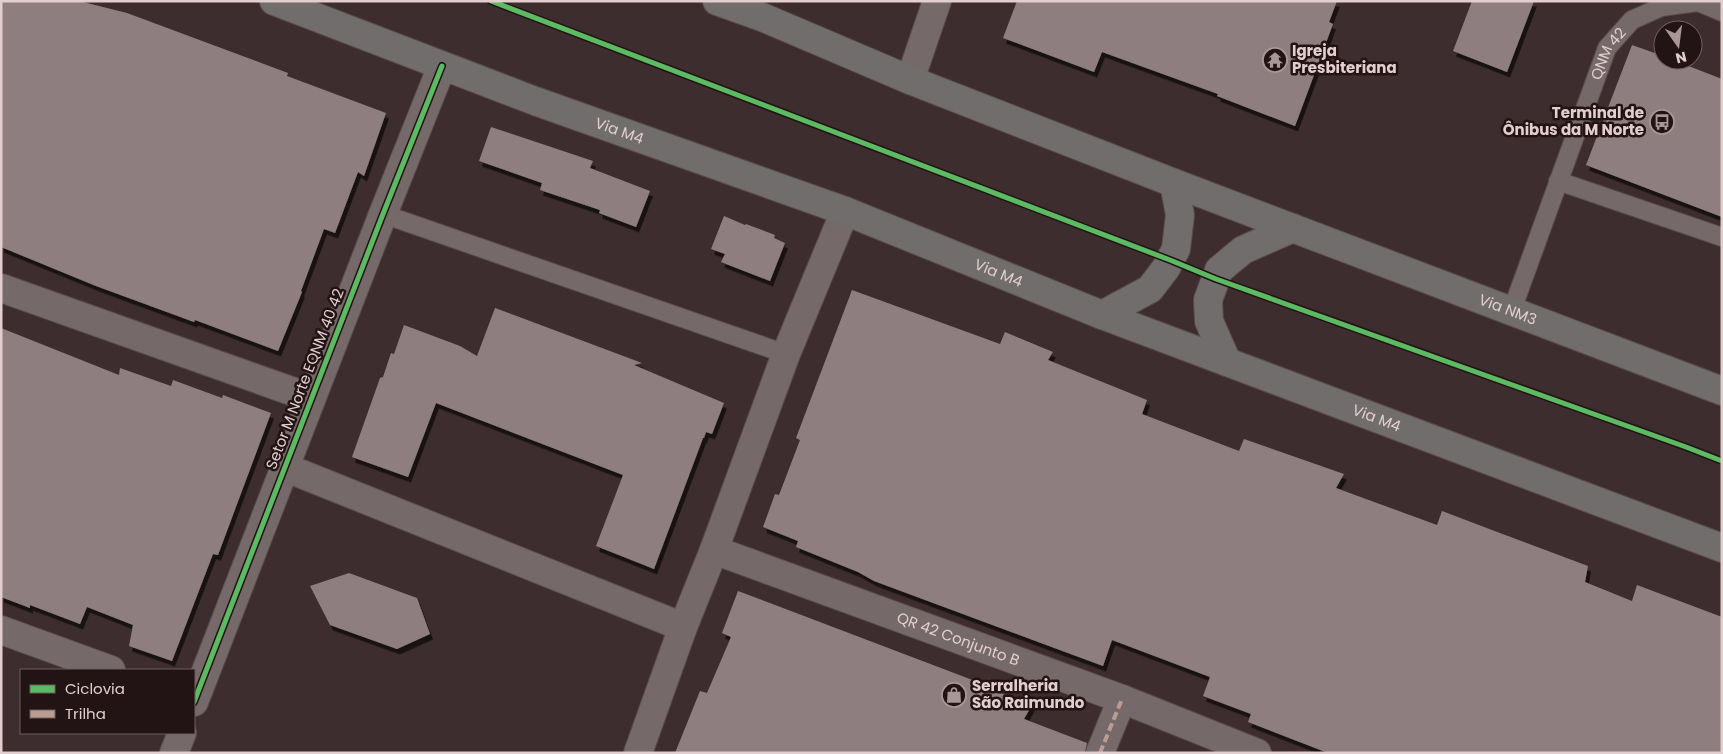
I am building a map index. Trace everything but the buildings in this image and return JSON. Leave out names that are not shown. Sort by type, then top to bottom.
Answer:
[{"type":"main road","name":"Via M4","points":[[274,1],[535,101],[845,211],[1102,316],[1722,548]]},
{"type":"main road","points":[[717,1],[762,17],[910,80],[1293,228]]},
{"type":"main road","points":[[1102,316],[1150,289],[1166,268],[1176,249],[1180,215],[1174,183]]},
{"type":"main road","points":[[1227,362],[1209,321],[1208,300],[1219,270],[1243,250],[1293,228]]},
{"type":"main road","name":"Via NM3","points":[[1293,228],[1722,391]]},
{"type":"street","points":[[910,80],[937,1]]},
{"type":"street","name":"Setor M Norte EQNM 40 42","points":[[195,698],[442,66]]},
{"type":"street","points":[[638,753],[683,627],[714,550],[786,354],[845,211]]},
{"type":"street","points":[[1,288],[311,398]]},
{"type":"street","points":[[284,467],[683,627]]},
{"type":"street","name":"QR 42 Conjunto B","points":[[714,550],[1122,699],[1257,753]]},
{"type":"street","points":[[1,630],[108,669]]},
{"type":"street","points":[[1100,753],[1122,699]]},
{"type":"street","points":[[174,753],[182,734]]},
{"type":"lane","name":"QNM 42","points":[[1512,310],[1607,48],[1632,20],[1661,7],[1698,2],[1722,12]]},
{"type":"lane","points":[[1558,181],[1722,237]]},
{"type":"lane","points":[[383,214],[786,354]]},
{"type":"marked path","points":[[1100,753],[1122,699]]},
{"type":"cycle path","points":[[491,1],[1216,279],[1722,461]]},
{"type":"cycle path","points":[[195,699],[442,66]]},
{"type":"place","name":"Igreja Presbiteriana","points":[[1275,60]]},
{"type":"place","name":"Terminal de Ônibus da M Norte","points":[[1662,122]]},
{"type":"place","name":"Serralheria São Raimundo","points":[[954,695]]}]
